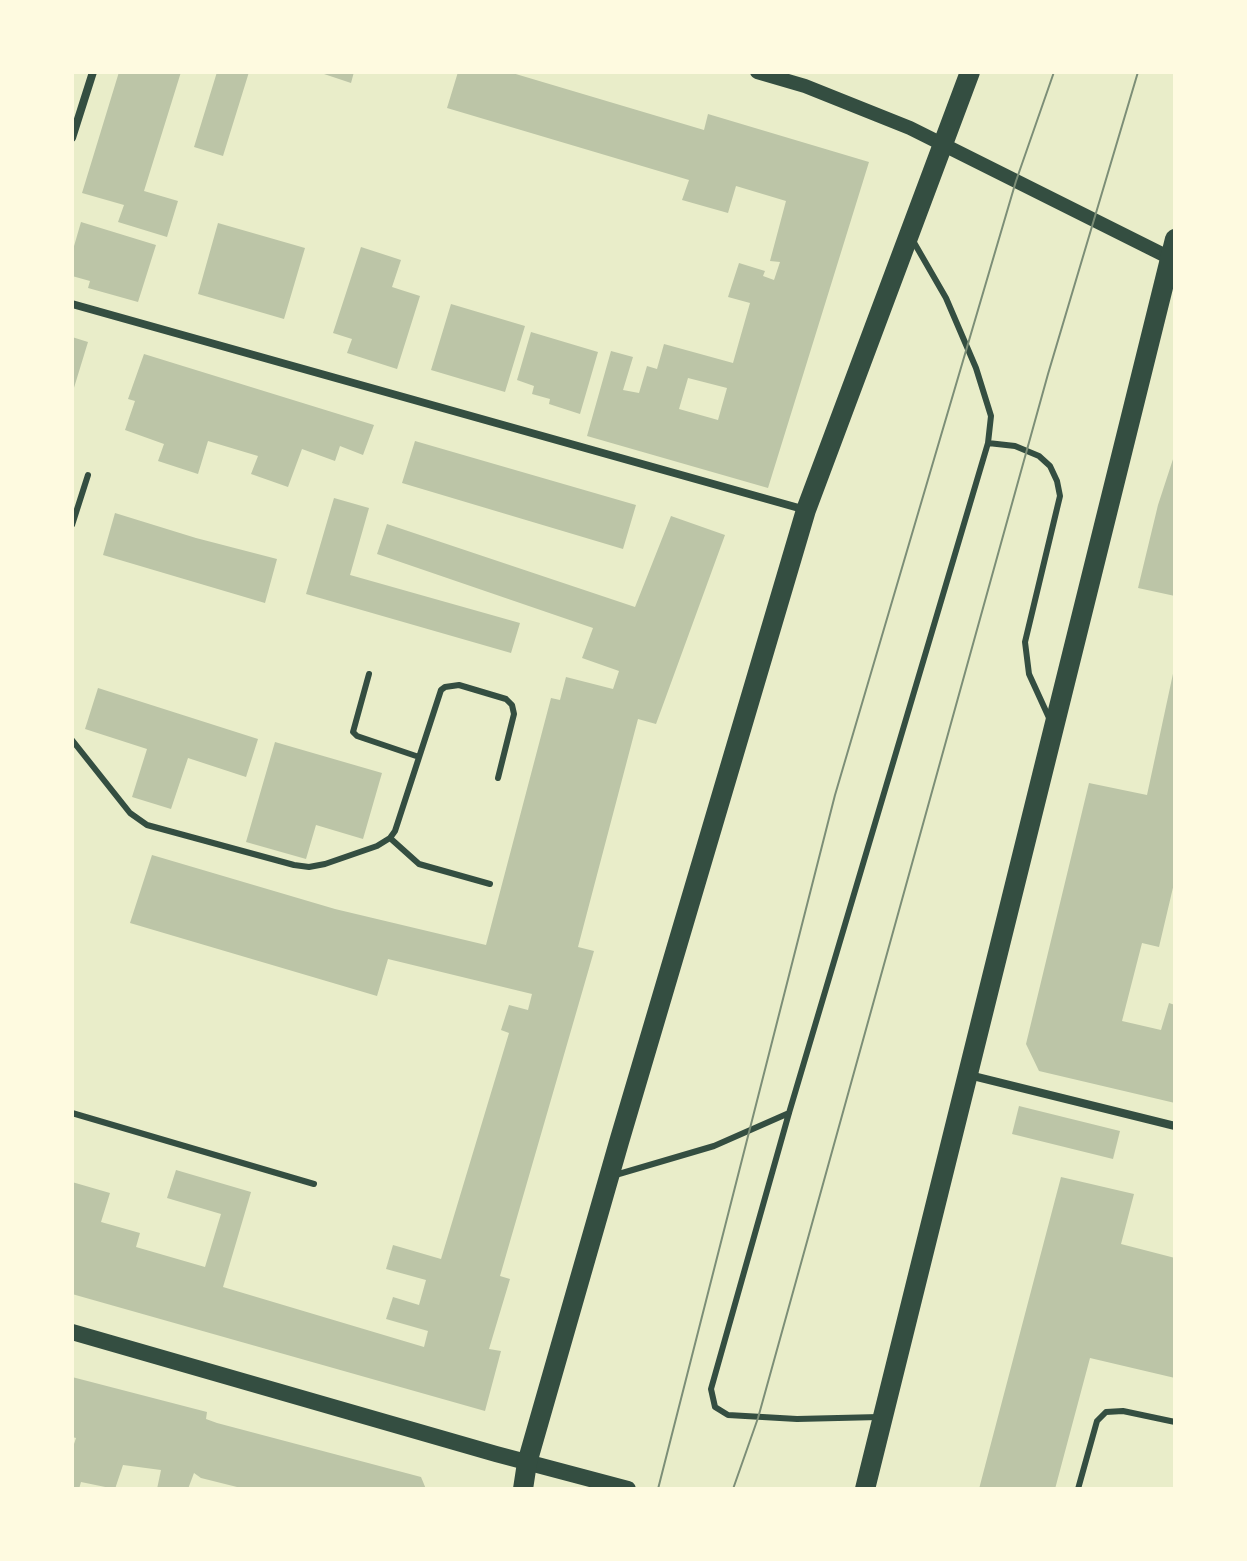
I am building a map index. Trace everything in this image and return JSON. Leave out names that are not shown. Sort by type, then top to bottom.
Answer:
[{"type":"main road","points":[[523,1489],[527,1463],[609,1176],[806,510],[970,72]]},
{"type":"main road","points":[[865,1489],[1173,252]]},
{"type":"main road","points":[[72,1332],[527,1463],[628,1489]]},
{"type":"street","points":[[72,138],[93,72]]},
{"type":"street","points":[[757,72],[870,111],[1173,252]]},
{"type":"street","points":[[72,304],[806,510]]},
{"type":"street","points":[[969,1075],[1175,1126]]},
{"type":"lane","points":[[883,1417],[741,1417],[728,1415],[715,1407],[711,1397],[715,1373],[789,1113],[988,443],[991,416],[976,368],[946,298],[909,234]]},
{"type":"lane","points":[[988,443],[1015,446],[1039,456],[1050,466],[1057,481],[1060,496],[1025,642],[1029,674],[1054,726]]},
{"type":"lane","points":[[72,525],[88,475]]},
{"type":"lane","points":[[369,674],[353,732],[419,757]]},
{"type":"lane","points":[[72,740],[130,813],[147,825],[309,867],[377,846],[390,838],[395,831],[441,690],[451,684],[506,699],[512,705],[514,714],[498,778]]},
{"type":"lane","points":[[390,838],[419,864],[490,884]]},
{"type":"lane","points":[[72,1113],[314,1184]]},
{"type":"lane","points":[[609,1176],[714,1146],[789,1113]]},
{"type":"lane","points":[[1078,1489],[1097,1421],[1106,1412],[1123,1411],[1175,1422]]},
{"type":"building","points":[[119,72],[181,72],[144,191],[178,201],[167,237],[118,222],[124,205],[82,193]]},
{"type":"building","points":[[217,72],[249,72],[223,156],[194,147]]},
{"type":"building","points":[[318,72],[354,72],[351,83]]},
{"type":"building","points":[[458,72],[509,72],[704,130],[708,114],[869,162],[768,488],[587,436],[611,351],[633,357],[623,390],[639,393],[647,366],[657,369],[664,344],[733,363],[750,303],[728,297],[739,263],[765,271],[763,276],[774,280],[780,262],[770,261],[786,201],[736,186],[728,213],[682,200],[689,180],[447,108]],"holes":[[[688,378],[727,388],[718,420],[679,409]]]},
{"type":"building","points":[[81,222],[156,245],[138,302],[88,288],[90,281],[72,276],[72,253]]},
{"type":"building","points":[[218,223],[305,248],[284,319],[198,294]]},
{"type":"building","points":[[361,247],[401,260],[392,287],[420,296],[397,369],[347,353],[352,339],[333,333]]},
{"type":"building","points":[[451,304],[525,326],[505,392],[431,370]]},
{"type":"building","points":[[531,332],[598,352],[580,414],[549,404],[550,399],[532,394],[534,386],[517,380]]},
{"type":"building","points":[[72,337],[88,342],[73,391],[72,391]]},
{"type":"building","points":[[144,354],[374,425],[363,455],[340,446],[335,461],[302,449],[288,487],[251,474],[258,456],[208,441],[198,474],[158,461],[164,444],[125,430],[135,401],[128,399]]},
{"type":"building","points":[[415,441],[636,505],[623,549],[402,483]]},
{"type":"building","points":[[1175,453],[1175,596],[1138,588],[1158,505]]},
{"type":"building","points":[[334,498],[369,508],[350,575],[520,623],[511,653],[306,594]]},
{"type":"building","points":[[115,513],[277,559],[265,603],[103,555]]},
{"type":"building","points":[[671,516],[725,535],[656,724],[638,719],[578,947],[594,951],[500,1276],[510,1279],[489,1349],[501,1351],[485,1411],[72,1294],[72,1182],[110,1193],[101,1222],[140,1233],[136,1247],[205,1267],[221,1214],[167,1198],[176,1170],[251,1192],[223,1287],[424,1347],[428,1331],[386,1319],[393,1297],[419,1305],[426,1280],[386,1269],[393,1245],[441,1259],[509,1033],[501,1030],[509,1005],[528,1010],[532,994],[388,959],[377,996],[130,923],[152,855],[335,909],[486,945],[551,698],[560,700],[566,677],[613,689],[619,671],[582,658],[593,628],[377,554],[387,524],[635,607]]},
{"type":"building","points":[[1174,669],[1175,879],[1159,947],[1142,943],[1122,1021],[1161,1030],[1169,1003],[1175,1005],[1175,1103],[1039,1071],[1026,1044],[1089,783],[1147,795]]},
{"type":"building","points":[[98,688],[258,739],[246,777],[188,758],[171,809],[132,797],[147,749],[85,729]]},
{"type":"building","points":[[275,742],[382,773],[363,839],[316,825],[306,859],[246,842]]},
{"type":"building","points":[[1019,1106],[1120,1131],[1113,1159],[1012,1134]]},
{"type":"building","points":[[1061,1177],[1134,1194],[1121,1244],[1175,1258],[1175,1378],[1090,1358],[1055,1489],[979,1489]]},
{"type":"building","points":[[72,1377],[207,1412],[206,1419],[217,1423],[421,1477],[426,1489],[245,1489],[201,1478],[194,1473],[188,1489],[157,1489],[161,1470],[123,1465],[115,1489],[81,1482],[79,1489],[72,1489],[72,1450],[76,1438],[72,1437]]},
{"type":"tram line","points":[[658,1489],[835,795],[1016,181],[1054,72]]},
{"type":"tram line","points":[[733,1489],[758,1418],[1048,374],[1138,72]]}]
